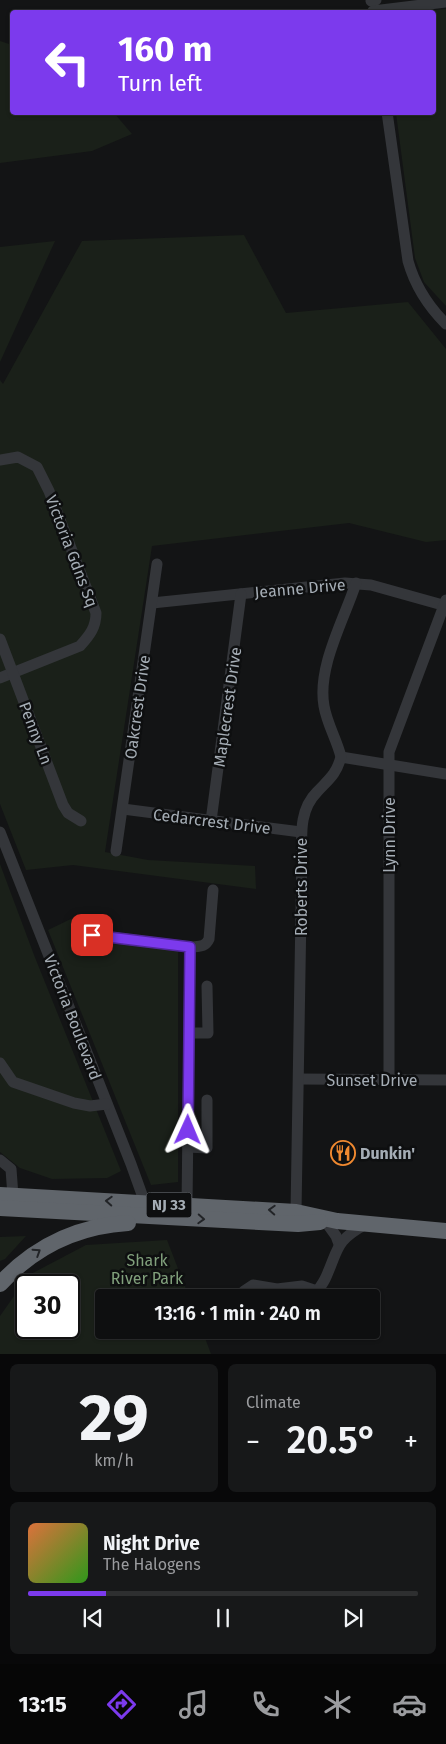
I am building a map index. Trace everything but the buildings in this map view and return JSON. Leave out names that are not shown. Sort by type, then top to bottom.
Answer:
[{"type":"highway","name":"NJ 33","points":[[7,1195],[145,1203],[183,1212],[298,1224],[331,1221]]},
{"type":"highway","name":"NJ 33","points":[[0,1208],[183,1212],[296,1212],[331,1221],[446,1231]]},
{"type":"highway","points":[[0,1284],[33,1255],[54,1242],[77,1232],[183,1212]]},
{"type":"street","points":[[373,5],[442,1]]},
{"type":"street","points":[[387,115],[408,261],[412,276],[429,305],[446,324]]},
{"type":"street","name":"Victoria Gdns Sq","points":[[0,460],[18,458],[37,467],[49,491],[96,613],[96,624],[90,635],[80,646],[0,678]]},
{"type":"street","name":"Oakcrest Drive","points":[[116,850],[157,564]]},
{"type":"street","points":[[356,583],[327,662],[323,683],[323,700],[326,713],[341,757],[446,774]]},
{"type":"street","name":"Jeanne Drive","points":[[152,603],[356,583],[445,604]]},
{"type":"street","name":"Maplecrest Drive","points":[[211,821],[241,594]]},
{"type":"street","name":"Lynn Drive","points":[[389,1080],[388,764],[391,746],[445,604]]},
{"type":"street","name":"Penny Ln","points":[[0,639],[64,805],[68,813],[81,821]]},
{"type":"street","name":"Roberts Drive","points":[[296,1212],[301,832],[309,802],[335,774],[341,757]]},
{"type":"street","name":"Cedarcrest Drive","points":[[123,809],[301,832]]},
{"type":"street","name":"Victoria Boulevard","points":[[0,832],[145,1203]]},
{"type":"street","points":[[92,935],[190,947],[202,946],[207,943],[213,890]]},
{"type":"street","points":[[183,1212],[188,1147],[190,947]]},
{"type":"street","points":[[189,1033],[208,1033],[208,986]]},
{"type":"street","points":[[0,1063],[13,1082],[74,1103],[90,1106],[107,1104]]},
{"type":"street","name":"Sunset Drive","points":[[299,1079],[446,1080]]},
{"type":"street","points":[[188,1147],[207,1148],[207,1100]]},
{"type":"street","points":[[0,1160],[11,1169],[7,1195]]},
{"type":"street","points":[[331,1221],[339,1244]]},
{"type":"street","points":[[318,1289],[325,1279],[339,1244],[350,1233],[366,1224]]},
{"type":"street","points":[[247,1289],[253,1285],[277,1289],[302,1286],[307,1289]]},
{"type":"green space","points":[[446,9],[446,306],[424,282],[415,258],[396,115],[436,115],[435,10]]},
{"type":"green space","points":[[0,41],[10,44],[10,115],[116,115],[132,134],[92,151],[0,163]]},
{"type":"green space","points":[[244,235],[286,313],[408,302],[446,349],[446,540],[426,542],[349,523],[152,546],[105,852],[148,860],[255,866],[256,889],[73,865],[26,870],[0,804],[0,380],[3,384],[82,241]]},
{"type":"green space","points":[[55,241],[0,362],[0,247]]},
{"type":"green space","points":[[0,864],[34,955],[121,1171],[107,1178],[52,1179],[20,1168],[0,1152]]},
{"type":"green space","points":[[77,916],[81,940],[178,950],[178,1182],[151,1185],[48,930]]},
{"type":"green space","points":[[26,1236],[5,1259],[0,1261],[0,1237]]},
{"type":"green space","name":"Shark River Park","points":[[167,1240],[186,1289],[95,1289],[95,1339],[205,1339],[211,1354],[0,1354],[0,1316],[15,1295],[15,1339],[80,1339],[80,1274],[31,1274],[86,1245]]},
{"type":"place","name":"Dunkin'","points":[[343,1153]]},
{"type":"route","points":[[92,935],[190,947],[188,1130]]}]
